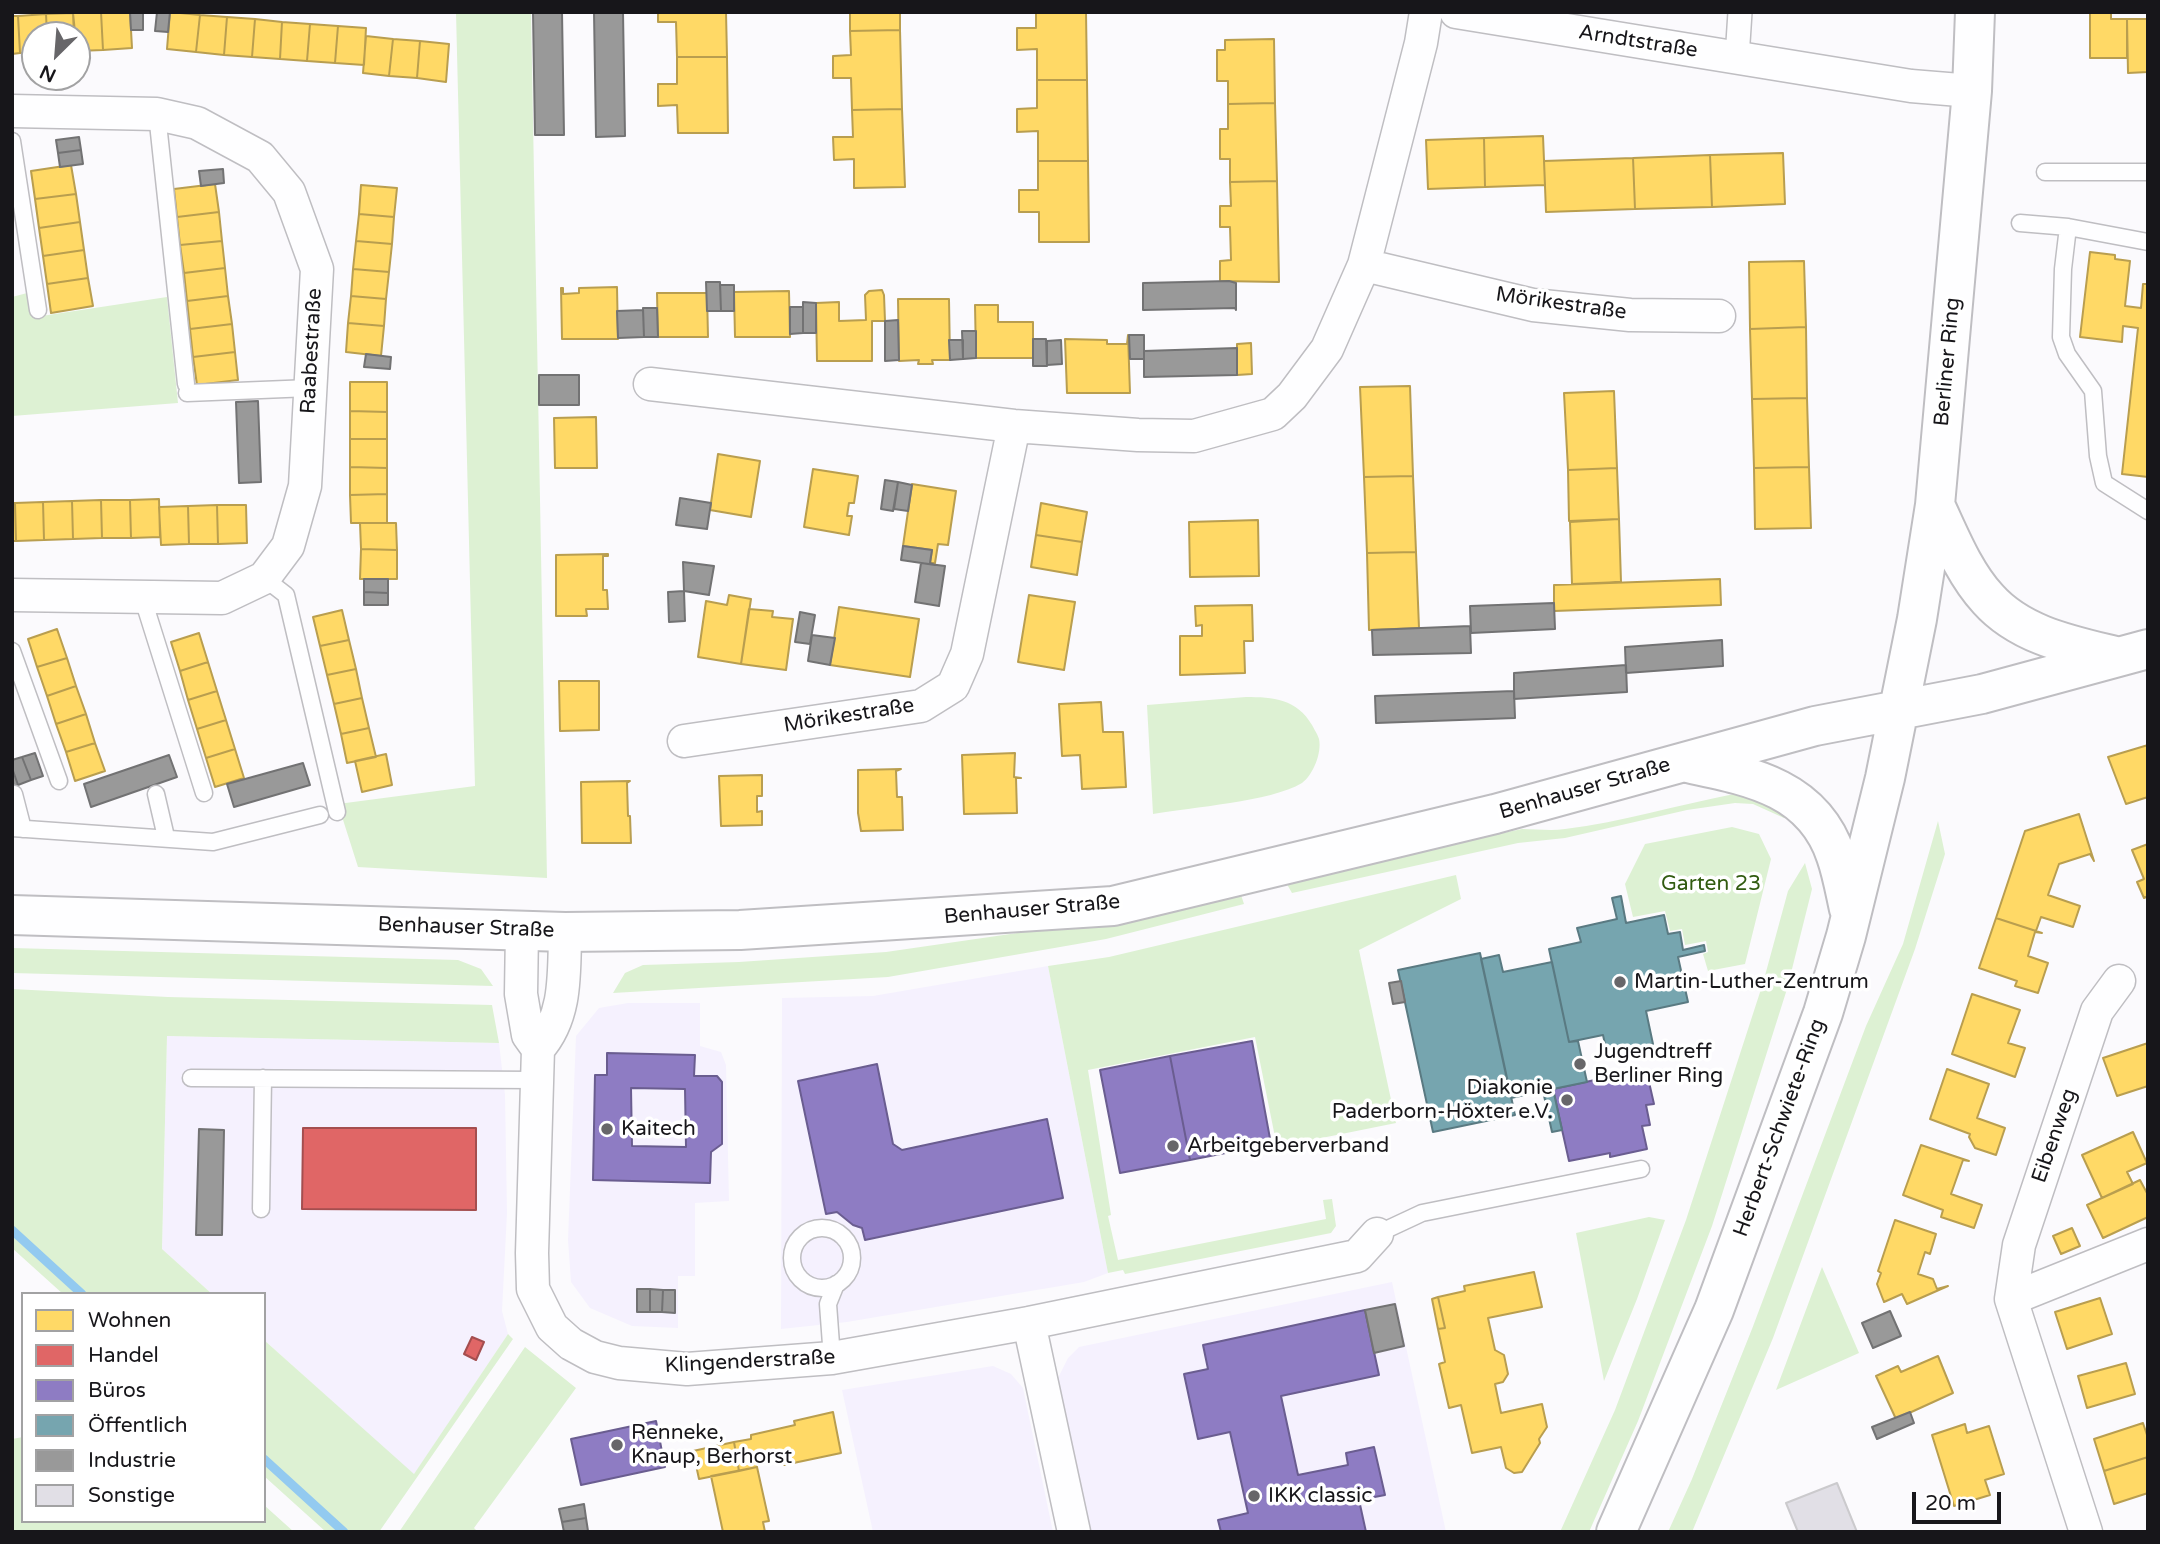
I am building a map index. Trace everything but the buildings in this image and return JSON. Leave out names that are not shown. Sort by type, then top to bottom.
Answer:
[{"type":"main road","name":"Berliner Ring","points":[[1900,709],[1935,505],[1972,91],[1975,12]]},
{"type":"main road","points":[[1935,505],[1968,571],[1987,599],[2005,614],[2039,634],[2132,653]]},
{"type":"main road","name":"Benhauser Straße","points":[[12,915],[565,932],[740,930],[1113,906],[1495,814],[1815,726],[1982,694],[2132,653]]},
{"type":"main road","name":"Herbert-Schwiete-Ring","points":[[1616,1532],[1714,1310],[1823,1013],[1851,915],[1900,709]]},
{"type":"main road","points":[[1681,762],[1738,774],[1785,792],[1797,800],[1824,832],[1836,854],[1851,915]]},
{"type":"street","points":[[650,384],[1014,426],[1138,435],[1194,436],[1273,414],[1292,396],[1326,349],[1364,265],[1421,43],[1426,12]]},
{"type":"street","name":"Arndtstraße","points":[[1458,12],[1547,20],[1737,58],[1911,86],[1972,91]]},
{"type":"street","points":[[1737,58],[1740,12]]},
{"type":"street","name":"Raabestraße","points":[[12,111],[157,114],[197,123],[260,157],[289,192],[317,270],[305,486],[288,546],[264,579]]},
{"type":"street","name":"Mörikestraße","points":[[1364,265],[1533,305],[1630,315],[1719,316]]},
{"type":"street","name":"Mörikestraße","points":[[684,741],[921,706],[953,686],[967,654],[1014,426]]},
{"type":"street","points":[[12,595],[222,597],[264,579]]},
{"type":"street","name":"Klingenderstraße","points":[[522,930],[521,994],[528,1035],[537,1065],[533,1289],[552,1327],[571,1344],[595,1357],[663,1368],[701,1368],[832,1358],[1029,1323],[1357,1256],[1377,1234]]},
{"type":"street","points":[[537,1065],[551,1035],[563,996],[565,932]]},
{"type":"street","name":"Eibenweg","points":[[2085,1532],[2011,1299],[2019,1245],[2097,1011],[2119,981]]},
{"type":"street","points":[[2011,1299],[2148,1244]]},
{"type":"street","points":[[1029,1323],[1074,1532]]},
{"type":"lane","points":[[157,114],[186,389],[310,388]]},
{"type":"lane","points":[[12,141],[38,310]]},
{"type":"lane","points":[[2046,172],[2148,172]]},
{"type":"lane","points":[[2020,223],[2068,227],[2148,242]]},
{"type":"lane","points":[[2068,227],[2063,269],[2061,337],[2067,354],[2093,391],[2098,456],[2104,483],[2148,511]]},
{"type":"lane","points":[[264,579],[286,595],[337,812]]},
{"type":"lane","points":[[142,596],[204,793]]},
{"type":"lane","points":[[12,651],[59,781]]},
{"type":"lane","points":[[14,794],[18,828],[213,842],[320,816]]},
{"type":"lane","points":[[156,794],[166,837]]},
{"type":"lane","points":[[191,1078],[263,1078],[537,1065]]},
{"type":"lane","points":[[261,1209],[263,1078]]},
{"type":"lane","points":[[1377,1234],[1422,1213],[1641,1170]]},
{"type":"lane","points":[[832,1358],[828,1304],[836,1284]]},
{"type":"shaded area","points":[[1048,966],[1108,1273],[1084,1282],[847,1322],[781,1329],[782,998],[873,996]]},
{"type":"shaded area","points":[[628,1003],[700,1003],[700,1046],[721,1052],[726,1065],[729,1201],[695,1203],[695,1276],[678,1276],[678,1328],[632,1326],[590,1308],[571,1282],[568,1240],[576,1036],[599,1008]]},
{"type":"shaded area","points":[[167,1036],[499,1043],[505,1095],[507,1213],[502,1311],[508,1334],[414,1475],[266,1342],[266,1292],[210,1292],[162,1249]]},
{"type":"shaded area","points":[[1392,1282],[1446,1532],[1090,1532],[1056,1382],[1068,1358],[1079,1347]]},
{"type":"shaded area","points":[[993,1366],[1011,1374],[1023,1388],[1053,1532],[873,1532],[842,1390]]},
{"type":"green space","points":[[456,12],[531,12],[547,878],[358,867],[338,804],[475,786]]},
{"type":"green space","points":[[31,292],[35,317],[167,297],[178,403],[12,416],[12,297]]},
{"type":"green space","points":[[1246,697],[1284,701],[1306,716],[1318,736],[1320,745],[1310,775],[1302,783],[1271,795],[1153,814],[1147,705]]},
{"type":"green space","points":[[1734,794],[1754,797],[1790,813],[1784,818],[1753,804],[1735,803],[1687,810],[1565,838],[1518,843],[1292,893],[1284,879],[1522,829],[1554,830],[1586,826]]},
{"type":"green space","points":[[1938,821],[1945,854],[1915,949],[1773,1338],[1692,1532],[1668,1532],[1752,1329],[1866,1026],[1903,944]]},
{"type":"green space","name":"Garten 23","points":[[1732,827],[1759,834],[1771,859],[1745,964],[1708,971],[1703,954],[1708,952],[1706,941],[1685,945],[1682,929],[1670,931],[1665,911],[1633,917],[1625,884],[1645,844]]},
{"type":"green space","points":[[1805,863],[1812,889],[1787,989],[1712,1226],[1638,1421],[1589,1532],[1560,1532],[1615,1410],[1686,1220],[1763,983],[1788,891]]},
{"type":"green space","points":[[1456,875],[1461,899],[1359,950],[1396,1123],[1277,1147],[1255,1037],[1088,1070],[1111,1215],[1108,1216],[1118,1260],[1326,1219],[1323,1200],[1332,1199],[1336,1226],[1331,1233],[1125,1274],[1123,1270],[1108,1273],[1048,966],[1109,957]]},
{"type":"green space","points":[[1239,889],[1244,904],[1106,939],[888,977],[613,993],[625,973],[643,965],[739,962],[886,952],[1107,920]]},
{"type":"green space","points":[[12,948],[458,960],[481,969],[493,986],[12,973]]},
{"type":"green space","points":[[12,989],[168,997],[492,1005],[499,1043],[167,1036],[162,1249],[210,1292],[61,1292],[12,1248]]},
{"type":"green space","points":[[1649,1217],[1665,1220],[1604,1381],[1576,1233]]},
{"type":"green space","points":[[1822,1267],[1859,1353],[1776,1390]]},
{"type":"green space","points":[[508,1334],[513,1339],[379,1532],[326,1532],[266,1478],[266,1342],[414,1474]]},
{"type":"green space","points":[[525,1347],[576,1388],[474,1528],[478,1532],[399,1532]]},
{"type":"green space","points":[[21,1437],[21,1523],[266,1523],[266,1507],[294,1532],[12,1532],[12,1439]]},
{"type":"waterway","points":[[12,1230],[80,1292]]},
{"type":"waterway","points":[[266,1461],[344,1532]]},
{"type":"place","name":"Martin-Luther-Zentrum","points":[[1620,982]]},
{"type":"place","name":"Jugendtreff Berliner Ring","points":[[1580,1064]]},
{"type":"place","name":"Diakonie Paderborn-Höxter e.V.","points":[[1567,1100]]},
{"type":"place","name":"Kaitech","points":[[607,1129]]},
{"type":"place","name":"Arbeitgeberverband","points":[[1173,1146]]},
{"type":"place","name":"Renneke, Knaup, Berhorst","points":[[617,1445]]},
{"type":"place","name":"IKK classic","points":[[1254,1496]]}]
